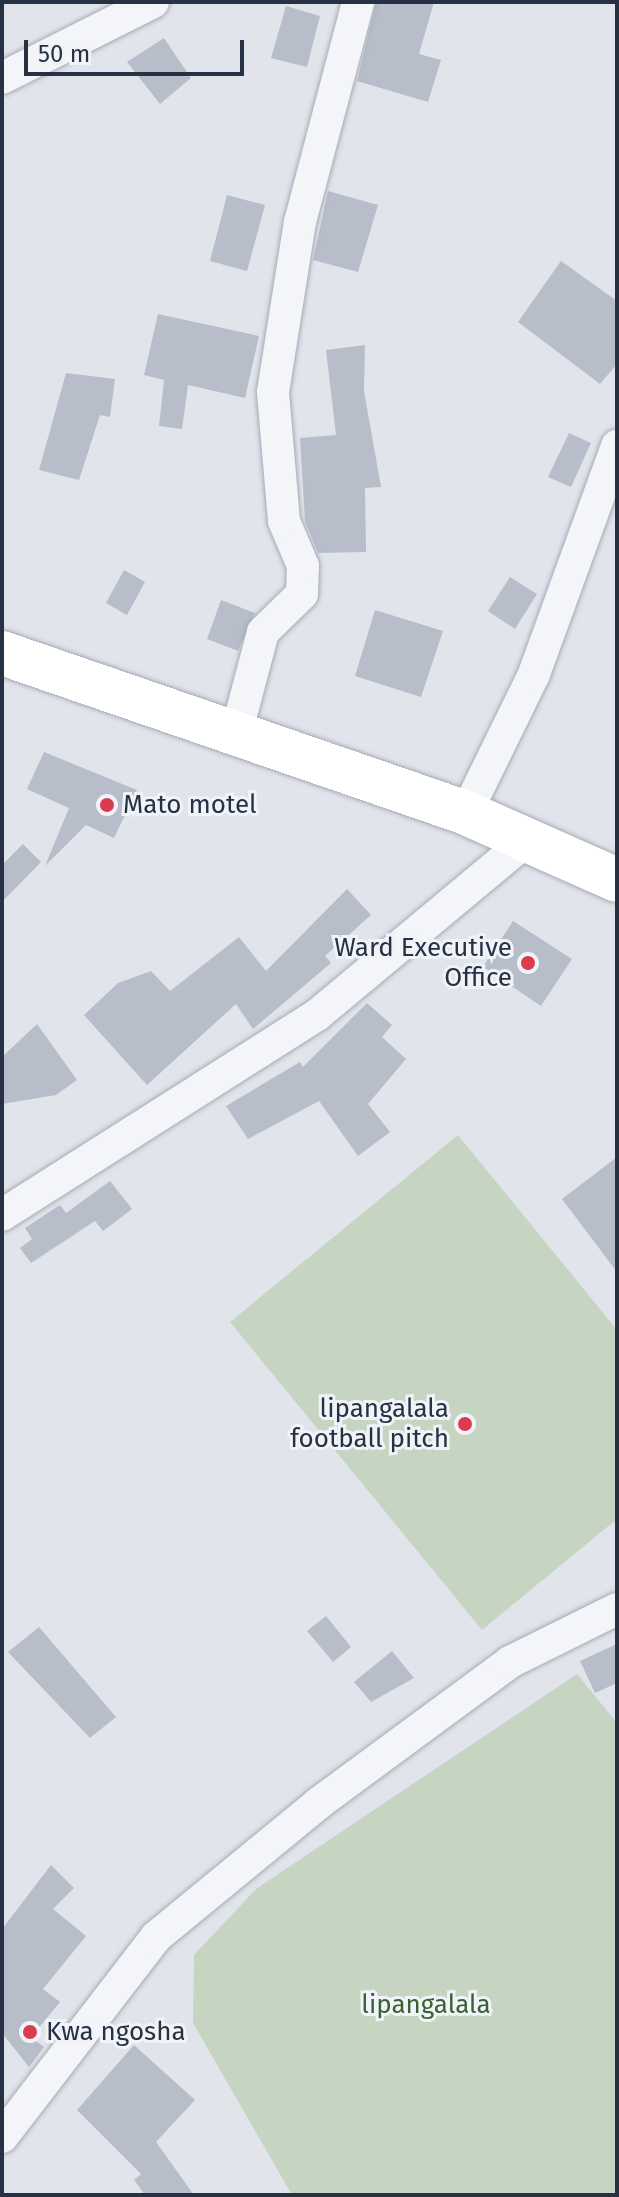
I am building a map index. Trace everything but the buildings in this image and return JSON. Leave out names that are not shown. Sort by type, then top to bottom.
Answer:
[{"type":"main road","points":[[2,653],[237,730],[466,813],[617,880]]},
{"type":"street","points":[[2,78],[153,2]]},
{"type":"street","points":[[237,730],[263,632],[302,594],[303,566],[284,521],[273,392],[300,222],[358,2]]},
{"type":"street","points":[[466,813],[534,674],[617,446]]},
{"type":"street","points":[[2,1215],[317,1015],[526,841]]},
{"type":"street","points":[[2,2137],[156,1937],[319,1803],[510,1662],[617,1609]]},
{"type":"green space","name":"lipangalala football pitch","points":[[458,1135],[617,1330],[617,1519],[482,1630],[230,1322]]},
{"type":"green space","name":"lipangalala","points":[[577,1674],[617,1723],[617,2195],[292,2195],[193,2023],[194,1955],[256,1889]]},
{"type":"place","name":"Mato motel","points":[[107,805]]},
{"type":"place","name":"Ward Executive Office","points":[[528,963]]},
{"type":"place","name":"lipangalala football pitch","points":[[465,1424]]},
{"type":"place","name":"Kwa ngosha","points":[[30,2032]]}]
